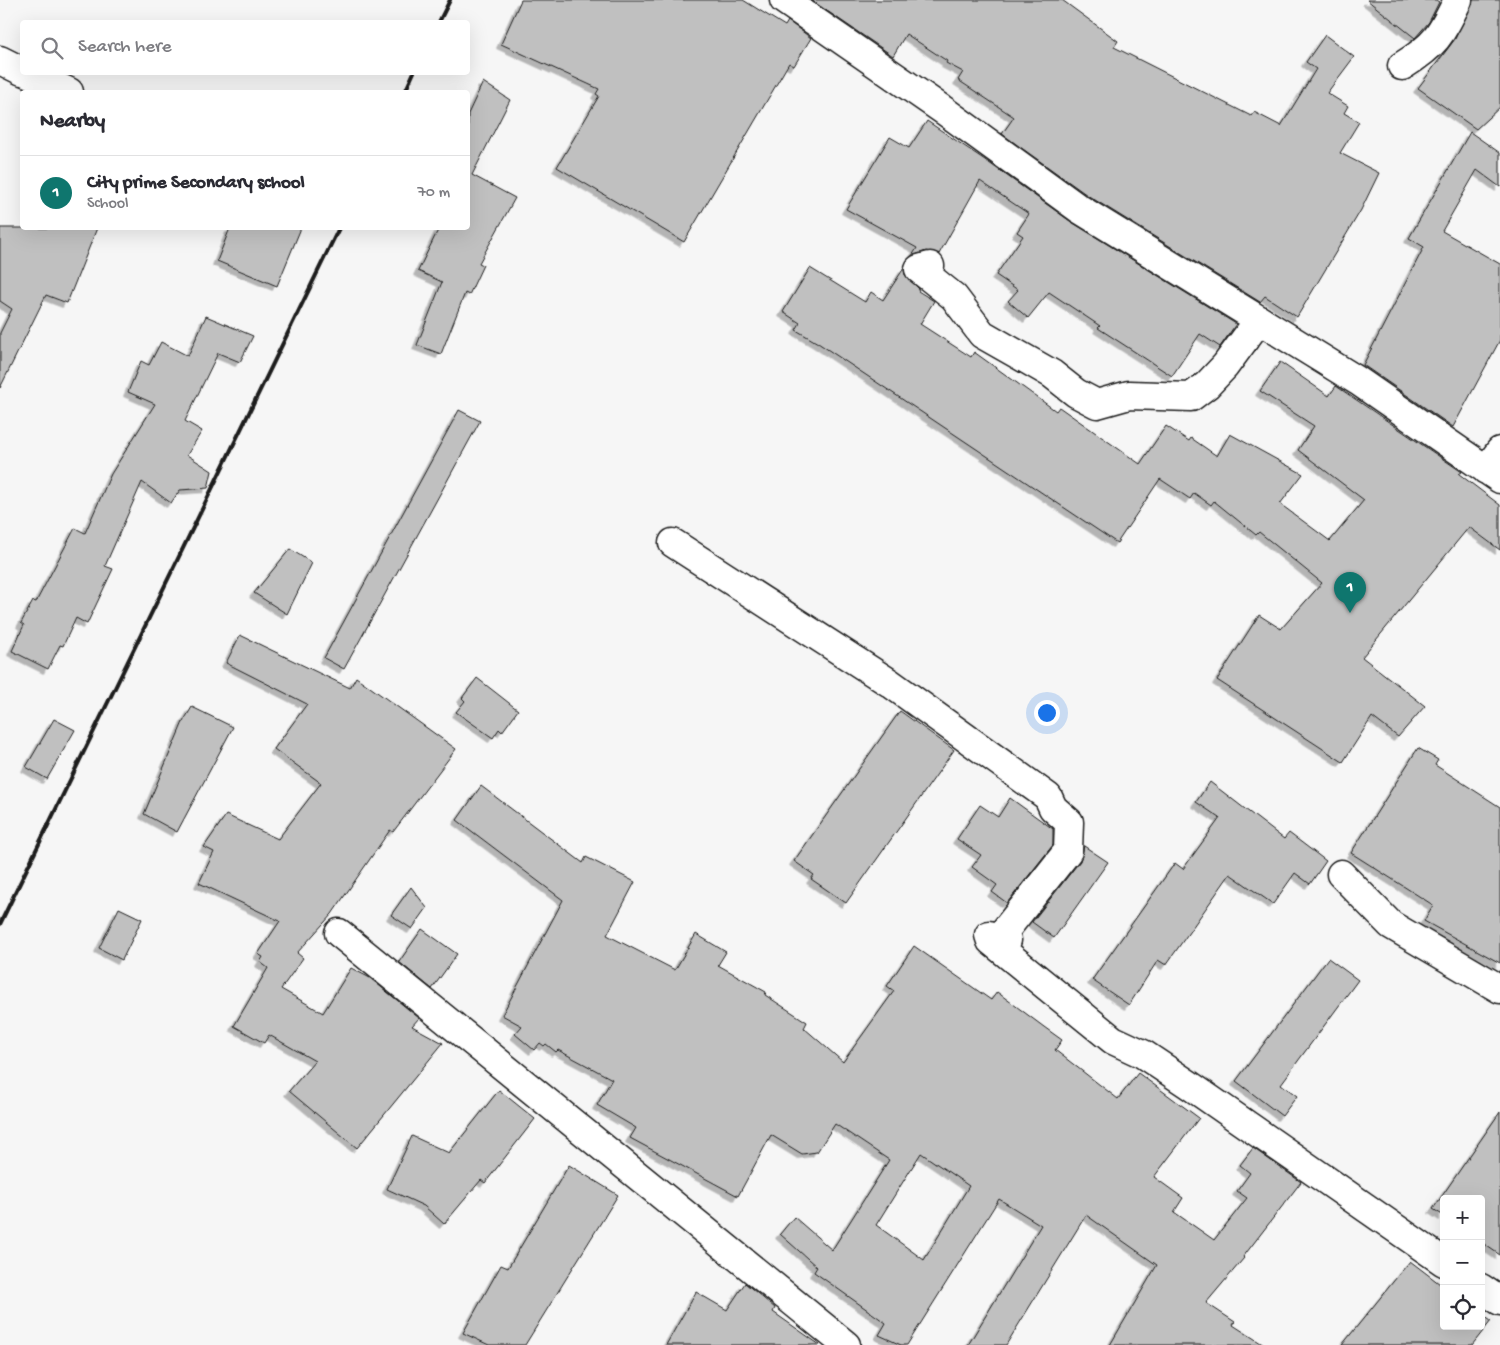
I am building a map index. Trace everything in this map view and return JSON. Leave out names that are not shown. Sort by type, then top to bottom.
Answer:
[{"type":"street","points":[[784,0],[946,112],[1078,208],[1495,467]]},
{"type":"street","points":[[1402,66],[1428,49],[1445,27],[1458,0]]},
{"type":"street","points":[[0,60],[20,70]]},
{"type":"street","points":[[31,75],[64,90]]},
{"type":"street","points":[[930,266],[920,269],[954,297],[982,334],[1052,374],[1076,393],[1097,404],[1129,395],[1191,396],[1207,385],[1225,366],[1259,320]]},
{"type":"street","points":[[673,543],[898,689],[1048,797],[1053,808],[1069,822],[1068,851],[1003,933],[1007,940],[988,935],[991,941],[1112,1040],[1143,1054],[1158,1064],[1440,1259]]},
{"type":"street","points":[[1340,874],[1391,925],[1500,989]]},
{"type":"street","points":[[339,933],[846,1345]]},
{"type":"street","points":[[1485,1291],[1500,1302]]},
{"type":"building","points":[[521,0],[743,0],[785,26],[788,21],[811,38],[794,66],[789,63],[684,242],[557,167],[599,96],[596,94],[599,89],[501,44]]},
{"type":"building","points":[[811,0],[1062,0],[1118,41],[1114,47],[1251,116],[1254,112],[1281,126],[1316,69],[1306,62],[1325,35],[1354,57],[1327,93],[1348,106],[1344,113],[1359,122],[1340,153],[1379,173],[1361,210],[1297,317],[1265,296],[1260,302],[1087,195],[1002,134],[1014,117],[958,80],[963,72],[946,63],[947,61],[906,34],[893,56]]},
{"type":"building","points":[[1367,0],[1436,0],[1439,2],[1429,22],[1415,38]]},
{"type":"building","points":[[1473,0],[1500,0],[1500,107],[1476,129],[1418,88],[1455,39]]},
{"type":"building","points":[[483,82],[510,100],[472,175],[515,198],[479,263],[483,265],[469,295],[465,293],[441,354],[417,345],[442,282],[418,271],[438,230],[470,230],[470,110]]},
{"type":"building","points":[[927,121],[1070,221],[1236,324],[1220,347],[1200,334],[1172,376],[1098,328],[1100,326],[1049,292],[1028,318],[1008,301],[1018,290],[996,275],[1023,236],[1017,232],[1029,214],[980,181],[939,254],[926,251],[912,256],[917,248],[846,209],[890,137],[909,148]]},
{"type":"building","points":[[1470,132],[1500,153],[1500,187],[1477,170],[1442,231],[1500,264],[1500,340],[1453,427],[1363,365],[1424,247],[1409,238]]},
{"type":"building","points":[[0,228],[20,228],[20,230],[96,230],[67,303],[46,295],[0,388],[0,333],[12,309],[0,301]]},
{"type":"building","points":[[229,230],[300,230],[277,286],[217,261]]},
{"type":"building","points":[[810,268],[865,302],[871,292],[883,300],[904,268],[905,275],[919,289],[918,291],[934,301],[920,324],[971,357],[974,352],[1056,411],[1059,407],[1140,464],[1166,426],[1189,441],[1191,438],[1217,456],[1230,434],[1303,474],[1280,504],[1330,541],[1364,500],[1298,450],[1314,426],[1260,391],[1280,362],[1329,396],[1336,386],[1462,472],[1459,474],[1500,505],[1500,550],[1469,527],[1362,657],[1425,706],[1398,737],[1372,717],[1343,762],[1217,680],[1259,615],[1281,629],[1322,583],[1259,532],[1256,535],[1214,501],[1211,505],[1194,493],[1190,499],[1160,479],[1117,543],[796,330],[800,323],[783,312]]},
{"type":"building","points":[[206,316],[253,336],[240,362],[218,353],[185,421],[202,431],[187,455],[212,471],[208,488],[180,490],[171,503],[142,482],[105,566],[113,569],[87,624],[76,618],[63,646],[60,645],[48,669],[12,651],[24,625],[21,623],[33,601],[36,602],[75,528],[85,533],[111,474],[155,404],[128,392],[141,361],[149,365],[161,342],[188,356]]},
{"type":"building","points":[[459,410],[480,421],[344,669],[324,658]]},
{"type":"building","points":[[290,549],[312,563],[287,614],[254,593]]},
{"type":"building","points":[[240,635],[350,688],[356,677],[456,749],[393,832],[390,830],[332,914],[297,953],[303,958],[281,989],[323,1013],[351,968],[370,978],[419,1018],[412,1026],[443,1043],[357,1148],[289,1091],[315,1061],[269,1035],[264,1043],[234,1026],[268,968],[260,962],[263,957],[258,954],[280,921],[199,883],[214,852],[204,847],[226,815],[278,839],[321,783],[274,749],[307,704],[226,663]]},
{"type":"building","points":[[477,678],[518,710],[502,732],[499,729],[493,738],[456,712],[465,701],[462,698]]},
{"type":"building","points":[[192,707],[233,727],[177,832],[144,814],[183,722]]},
{"type":"building","points":[[900,711],[954,750],[846,903],[811,879],[814,875],[794,861]]},
{"type":"building","points":[[54,719],[75,730],[47,779],[26,767]]},
{"type":"building","points":[[1418,748],[1438,760],[1435,765],[1500,807],[1500,963],[1424,921],[1433,905],[1351,853]]},
{"type":"building","points":[[1210,782],[1284,839],[1289,833],[1326,861],[1310,884],[1295,873],[1273,904],[1230,874],[1166,965],[1158,960],[1129,1005],[1092,980],[1175,863],[1183,869],[1220,818],[1196,802]]},
{"type":"building","points":[[481,786],[583,863],[586,857],[635,882],[607,935],[675,970],[696,934],[726,952],[718,965],[766,992],[765,995],[807,1022],[804,1028],[843,1062],[894,991],[887,986],[914,946],[991,1000],[997,992],[1062,1040],[1055,1050],[1118,1099],[1138,1073],[1199,1118],[1154,1177],[1183,1198],[1174,1212],[1214,1240],[1247,1198],[1237,1191],[1250,1173],[1240,1165],[1253,1148],[1301,1182],[1244,1258],[1206,1303],[1235,1322],[1233,1325],[1264,1345],[1110,1345],[1157,1265],[1086,1215],[1006,1345],[968,1345],[1041,1225],[999,1199],[907,1345],[901,1345],[879,1335],[886,1323],[814,1272],[817,1267],[780,1234],[794,1217],[832,1250],[889,1160],[835,1124],[817,1152],[802,1154],[771,1135],[738,1196],[630,1138],[636,1128],[597,1105],[612,1079],[558,1050],[556,1052],[546,1044],[544,1046],[540,1043],[534,1050],[515,1034],[522,1026],[502,1015],[563,900],[457,820]],"holes":[[[921,1153],[969,1186],[924,1260],[876,1225]]]},
{"type":"building","points":[[1010,798],[1053,829],[1053,845],[1007,903],[992,892],[997,885],[972,867],[981,855],[957,839],[980,805],[998,817]]},
{"type":"building","points":[[1084,846],[1108,862],[1054,938],[1032,922],[1080,861]]},
{"type":"building","points":[[411,887],[427,908],[412,929],[391,915]]},
{"type":"building","points":[[119,908],[142,919],[122,960],[99,948]]},
{"type":"building","points":[[422,929],[457,954],[432,989],[399,962]]},
{"type":"building","points":[[1328,958],[1358,980],[1281,1084],[1297,1096],[1282,1116],[1236,1081]]},
{"type":"building","points":[[499,1090],[535,1119],[485,1183],[481,1180],[444,1224],[424,1206],[387,1189],[412,1136],[449,1153]]},
{"type":"building","points":[[1500,1112],[1500,1255],[1485,1245],[1485,1195],[1443,1195]]},
{"type":"building","points":[[569,1165],[618,1195],[525,1345],[489,1345],[463,1333],[501,1265],[508,1268]]},
{"type":"building","points":[[1440,1199],[1440,1213],[1433,1209]]},
{"type":"building","points":[[1410,1261],[1440,1284],[1440,1330],[1484,1330],[1472,1345],[1342,1345]]},
{"type":"building","points":[[745,1283],[775,1308],[773,1312],[820,1345],[666,1345],[696,1292],[727,1310]]},
{"type":"building","points":[[1485,1317],[1491,1321],[1485,1329]]},
{"type":"railway","points":[[440,20],[450,0]]},
{"type":"railway","points":[[406,90],[413,75]]},
{"type":"railway","points":[[0,924],[338,230]]},
{"type":"place","name":"City prime Secondary school","points":[[1350,613]]}]
